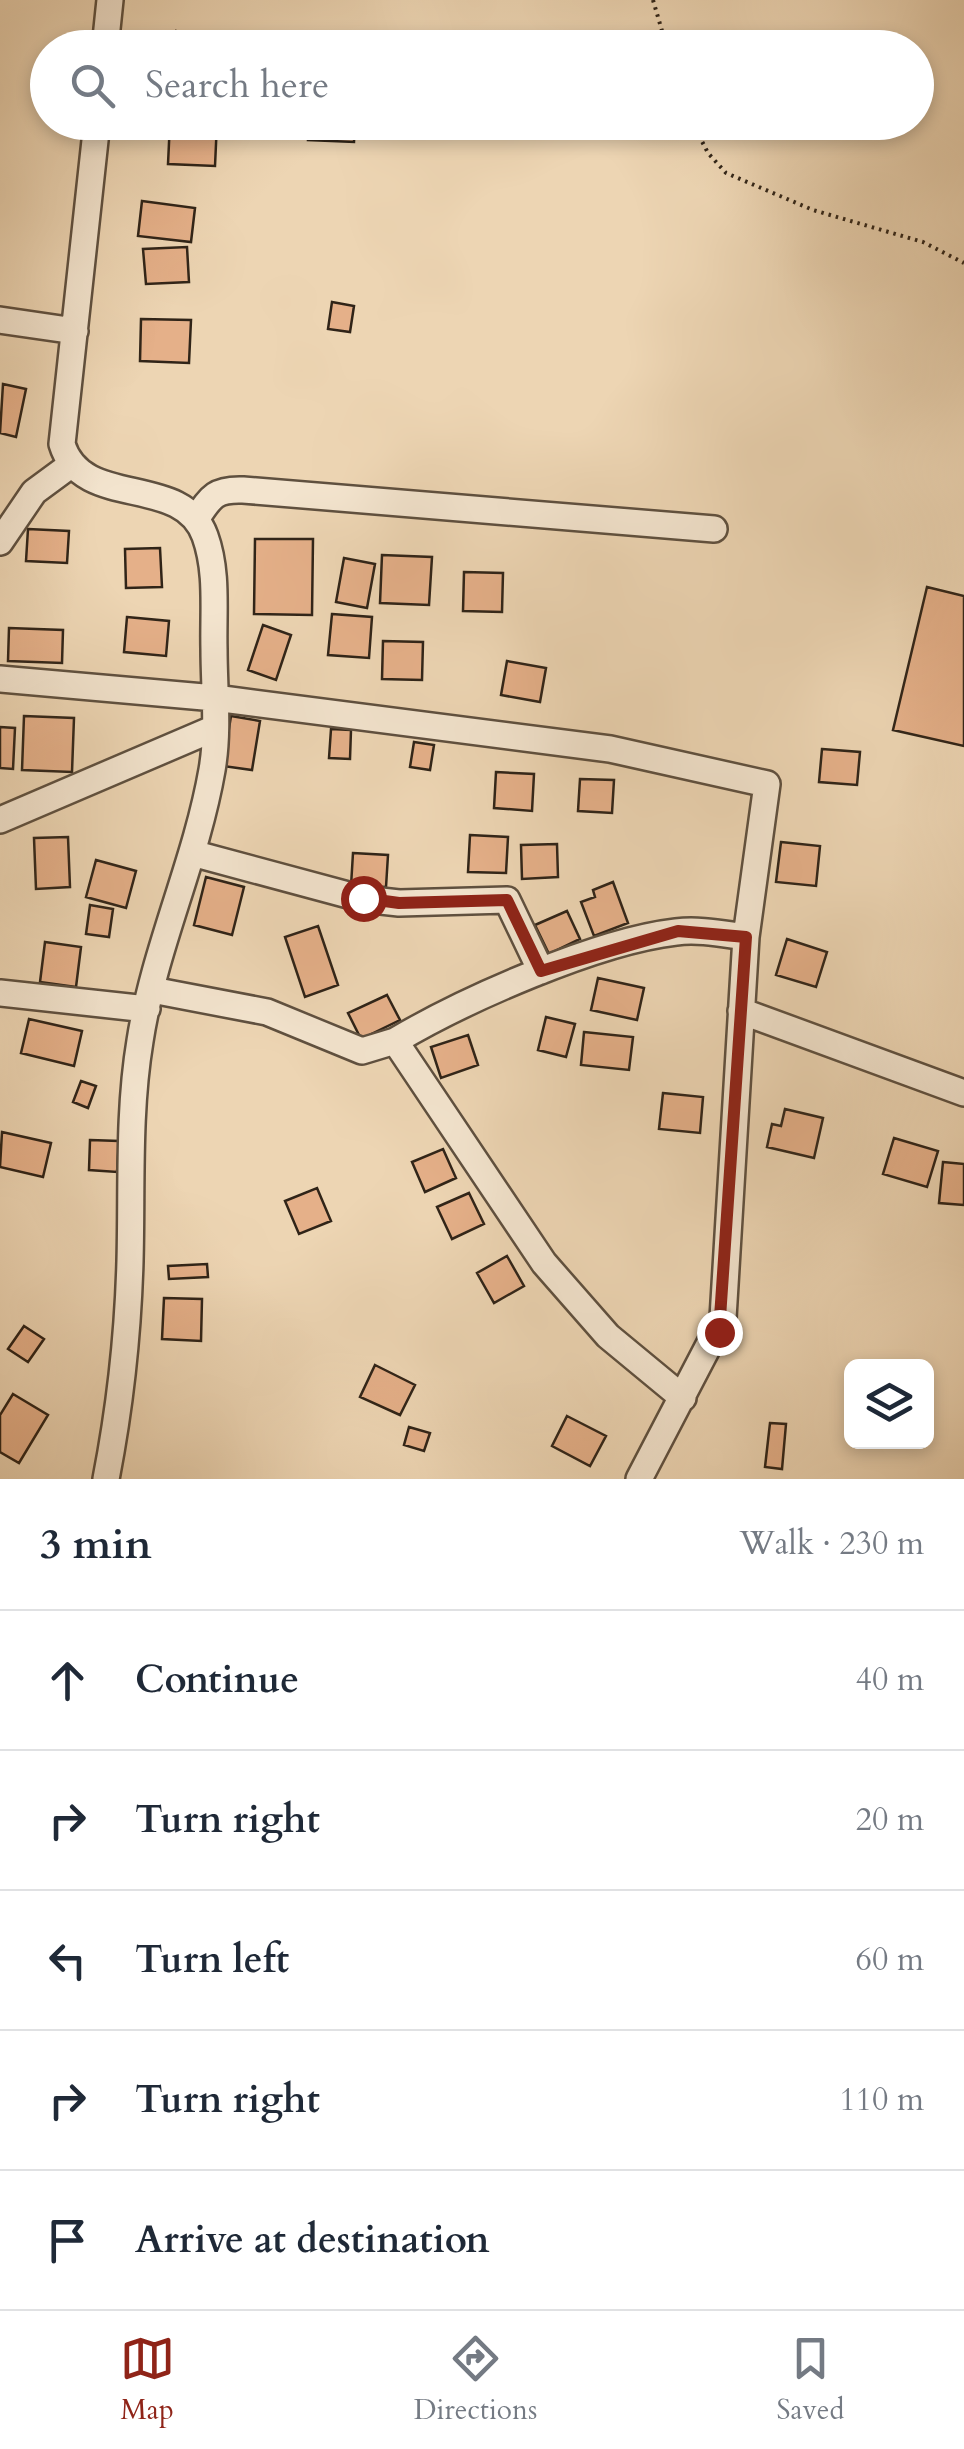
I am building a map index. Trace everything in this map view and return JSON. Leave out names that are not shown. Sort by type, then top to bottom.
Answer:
[{"type":"street","points":[[107,30],[110,0]]},
{"type":"street","points":[[95,140],[61,427],[67,460],[111,488],[177,503],[197,518],[211,557],[215,698],[212,768],[149,999],[135,1085],[124,1360],[105,1478]]},
{"type":"street","points":[[0,320],[75,331]]},
{"type":"street","points":[[0,542],[34,492],[72,464]]},
{"type":"street","points":[[197,518],[211,495],[223,490],[714,529]]},
{"type":"street","points":[[0,679],[215,698],[610,749],[768,784],[746,937],[723,1318],[638,1479]]},
{"type":"street","points":[[0,820],[215,728]]},
{"type":"street","points":[[192,852],[363,898],[416,904],[507,900],[541,971]]},
{"type":"street","points":[[0,993],[149,999],[267,1012],[362,1051],[376,1050],[541,971],[678,931],[746,937]]},
{"type":"street","points":[[741,1010],[964,1093]]},
{"type":"street","points":[[395,1040],[544,1264],[608,1336],[682,1398]]},
{"type":"path","points":[[654,0],[662,30]]},
{"type":"path","points":[[701,140],[726,173],[813,210],[924,242],[964,263]]},
{"type":"building","points":[[169,140],[216,140],[215,166],[168,164]]},
{"type":"building","points":[[142,201],[195,208],[191,242],[138,236]]},
{"type":"building","points":[[187,247],[189,282],[146,284],[143,249]]},
{"type":"building","points":[[332,302],[354,306],[350,332],[328,329]]},
{"type":"building","points":[[141,319],[191,320],[189,363],[140,361]]},
{"type":"building","points":[[3,384],[26,389],[16,437],[0,433]]},
{"type":"building","points":[[28,529],[69,531],[67,563],[26,561]]},
{"type":"building","points":[[255,539],[313,539],[312,615],[254,614]]},
{"type":"building","points":[[160,548],[162,587],[126,588],[125,549]]},
{"type":"building","points":[[382,555],[432,557],[429,605],[380,603]]},
{"type":"building","points":[[344,558],[375,564],[367,608],[336,602]]},
{"type":"building","points":[[464,572],[503,573],[502,612],[463,611]]},
{"type":"building","points":[[927,587],[964,596],[964,746],[893,730]]},
{"type":"building","points":[[332,614],[372,617],[369,658],[328,655]]},
{"type":"building","points":[[127,617],[169,621],[166,656],[124,652]]},
{"type":"building","points":[[263,625],[291,635],[276,680],[248,670]]},
{"type":"building","points":[[9,628],[63,630],[62,663],[8,661]]},
{"type":"building","points":[[383,641],[423,642],[422,680],[382,679]]},
{"type":"building","points":[[507,661],[546,668],[540,702],[501,695]]},
{"type":"building","points":[[24,716],[74,718],[72,772],[22,770]]},
{"type":"building","points":[[231,716],[260,721],[252,770],[223,766]]},
{"type":"building","points":[[0,727],[15,728],[13,769],[0,768]]},
{"type":"building","points":[[331,729],[351,730],[350,759],[329,758]]},
{"type":"building","points":[[414,742],[434,745],[430,770],[410,767]]},
{"type":"building","points":[[822,749],[860,752],[857,785],[819,782]]},
{"type":"building","points":[[496,772],[534,774],[532,811],[494,808]]},
{"type":"building","points":[[580,779],[614,780],[612,813],[578,811]]},
{"type":"building","points":[[470,835],[508,837],[506,873],[468,872]]},
{"type":"building","points":[[68,837],[70,887],[36,889],[34,838]]},
{"type":"building","points":[[781,842],[820,846],[816,886],[776,882]]},
{"type":"building","points":[[557,844],[558,877],[522,879],[521,845]]},
{"type":"building","points":[[353,853],[388,855],[386,887],[351,886]]},
{"type":"building","points":[[96,860],[136,871],[126,908],[86,897]]},
{"type":"building","points":[[206,877],[244,887],[232,935],[194,925]]},
{"type":"building","points":[[613,882],[628,923],[594,936],[581,902],[595,897],[593,890]]},
{"type":"building","points":[[90,905],[113,909],[109,937],[86,934]]},
{"type":"building","points":[[567,911],[580,939],[549,954],[535,925]]},
{"type":"building","points":[[318,926],[338,985],[305,997],[285,937]]},
{"type":"building","points":[[787,939],[827,952],[816,987],[776,975]]},
{"type":"building","points":[[45,942],[81,947],[76,987],[40,982]]},
{"type":"building","points":[[598,978],[644,988],[637,1020],[591,1010]]},
{"type":"building","points":[[387,995],[400,1020],[361,1039],[348,1013]]},
{"type":"building","points":[[546,1017],[575,1024],[566,1057],[538,1050]]},
{"type":"building","points":[[29,1019],[82,1031],[74,1066],[21,1053]]},
{"type":"building","points":[[584,1032],[633,1037],[629,1070],[581,1065]]},
{"type":"building","points":[[468,1035],[478,1065],[441,1078],[431,1047]]},
{"type":"building","points":[[81,1081],[96,1086],[88,1108],[73,1102]]},
{"type":"building","points":[[663,1093],[703,1097],[700,1133],[659,1129]]},
{"type":"building","points":[[785,1109],[823,1118],[814,1158],[767,1147],[772,1124],[781,1126]]},
{"type":"building","points":[[2,1132],[51,1143],[43,1177],[0,1167]]},
{"type":"building","points":[[894,1138],[938,1151],[927,1187],[883,1174]]},
{"type":"building","points":[[90,1140],[119,1141],[117,1172],[89,1170]]},
{"type":"building","points":[[443,1149],[456,1178],[425,1192],[412,1162]]},
{"type":"building","points":[[943,1162],[964,1164],[964,1205],[939,1203]]},
{"type":"building","points":[[317,1188],[331,1221],[299,1234],[285,1201]]},
{"type":"building","points":[[469,1193],[484,1224],[452,1239],[437,1207]]},
{"type":"building","points":[[507,1256],[524,1286],[494,1303],[477,1273]]},
{"type":"building","points":[[207,1264],[208,1277],[169,1279],[168,1266]]},
{"type":"building","points":[[164,1298],[202,1299],[201,1341],[162,1339]]},
{"type":"building","points":[[24,1326],[44,1339],[28,1362],[8,1349]]},
{"type":"building","points":[[375,1365],[415,1385],[400,1415],[360,1397]]},
{"type":"building","points":[[13,1394],[48,1415],[19,1463],[0,1452],[0,1415]]},
{"type":"building","points":[[567,1416],[606,1436],[590,1466],[552,1446]]},
{"type":"building","points":[[770,1423],[786,1424],[782,1469],[765,1467]]},
{"type":"building","points":[[409,1427],[430,1433],[424,1451],[404,1445]]},
{"type":"route","points":[[363,898],[450,904],[507,900],[541,971],[678,931],[746,937],[723,1318],[719,1332]]}]
